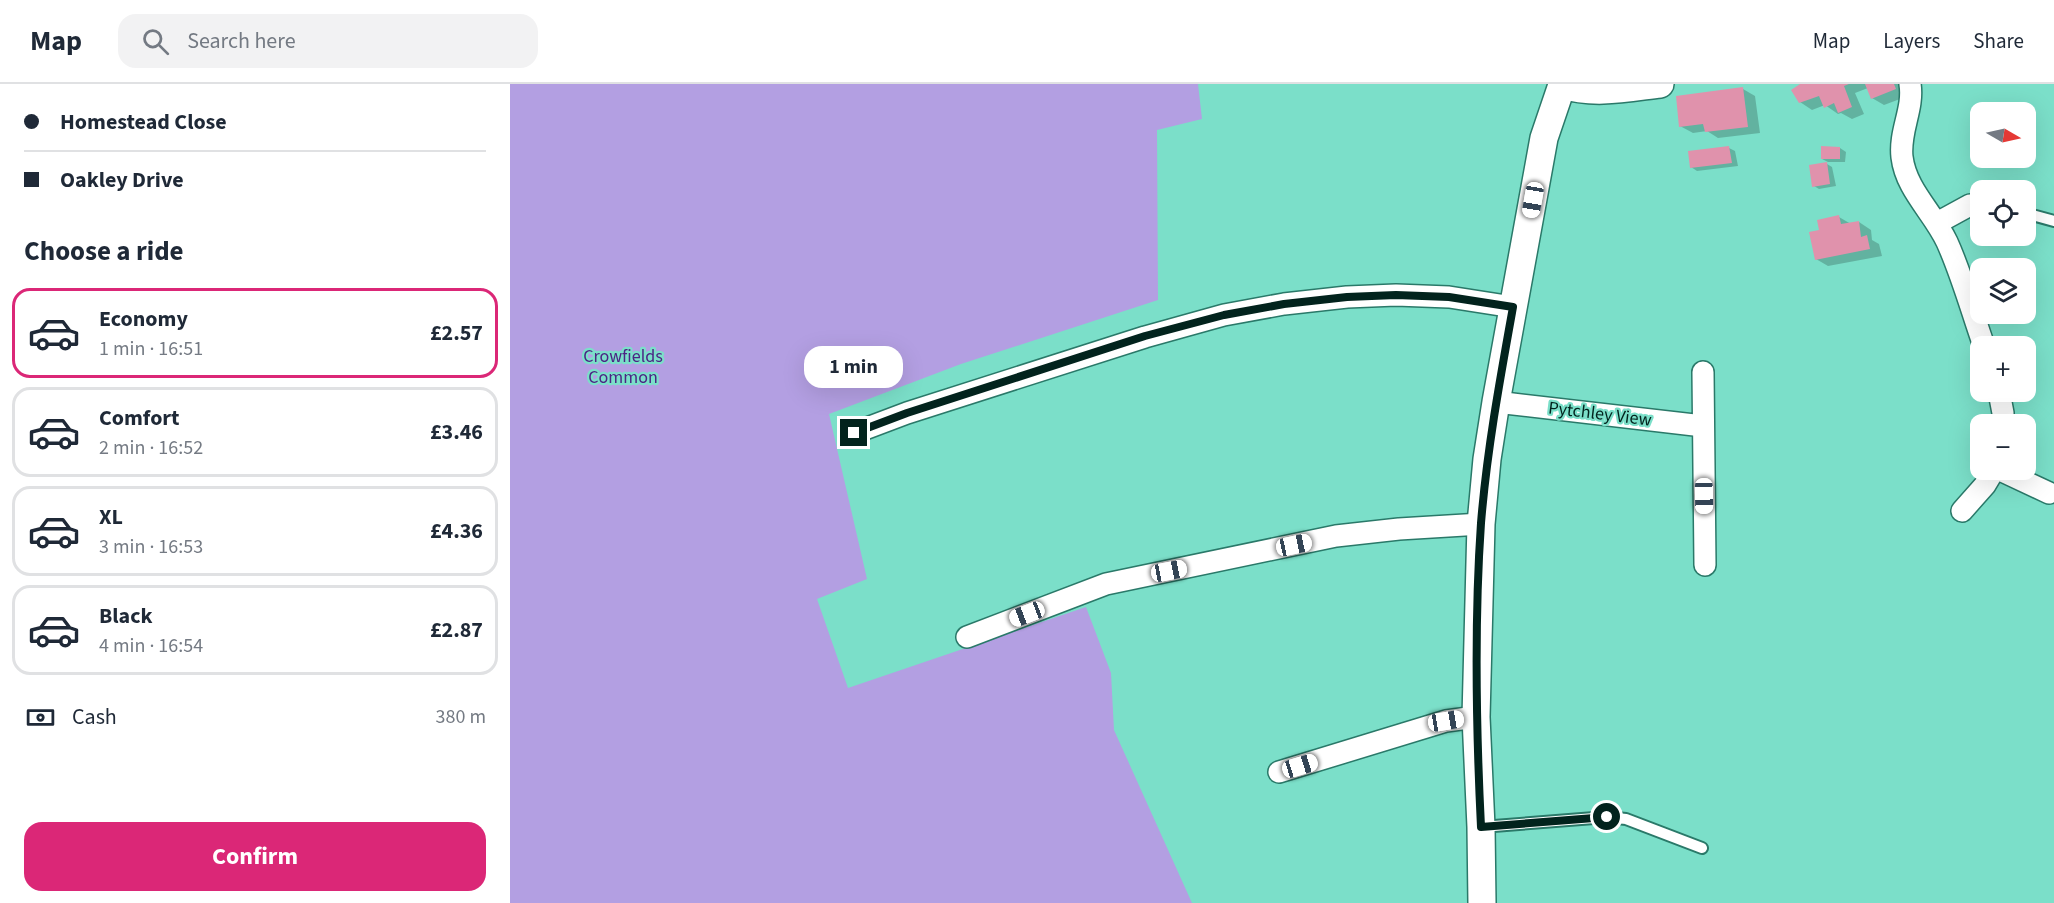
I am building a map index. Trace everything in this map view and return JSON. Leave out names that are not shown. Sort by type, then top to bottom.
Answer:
[{"type":"street","points":[[1482,903],[1476,717],[1481,524],[1496,402],[1544,138],[1562,84],[1593,91],[1660,84]]},
{"type":"street","points":[[1910,84],[1910,106],[1901,140],[1906,175],[1947,243],[1980,336]]},
{"type":"street","points":[[1937,223],[1970,206]]},
{"type":"street","points":[[854,433],[907,413],[1145,336],[1224,315],[1284,304],[1347,297],[1396,295],[1449,297],[1513,307]]},
{"type":"street","points":[[1702,372],[1705,565]]},
{"type":"street","name":"Pytchley View","points":[[1496,402],[1703,426]]},
{"type":"street","points":[[1962,511],[1988,480]]},
{"type":"street","points":[[2021,480],[2049,493]]},
{"type":"street","points":[[967,637],[1106,584],[1336,536],[1481,524]]},
{"type":"street","points":[[1280,772],[1446,721],[1476,717]]},
{"type":"lane","points":[[2036,216],[2054,221]]},
{"type":"lane","points":[[1481,827],[1607,817],[1626,819],[1702,848]]},
{"type":"green space","name":"Crowfields Common","points":[[510,84],[1198,84],[1202,119],[1157,130],[1158,300],[961,364],[829,414],[867,579],[817,599],[848,688],[1086,607],[1111,673],[1114,730],[1192,903],[510,903]]},
{"type":"building","points":[[1800,84],[1849,84],[1844,86],[1852,107],[1838,113],[1834,103],[1824,108],[1819,96],[1799,103],[1791,90]]},
{"type":"building","points":[[1865,84],[1894,84],[1896,89],[1871,99]]},
{"type":"building","points":[[1743,87],[1748,127],[1705,132],[1703,124],[1679,127],[1676,96]]},
{"type":"building","points":[[1729,146],[1732,163],[1690,168],[1688,151]]},
{"type":"building","points":[[1821,146],[1840,147],[1840,159],[1821,159]]},
{"type":"building","points":[[1827,162],[1830,184],[1812,187],[1809,165]]},
{"type":"building","points":[[1839,215],[1841,224],[1859,221],[1861,237],[1867,235],[1870,249],[1815,260],[1809,232],[1819,230],[1817,220]]},
{"type":"route","points":[[854,433],[907,413],[1145,336],[1224,315],[1284,304],[1347,297],[1396,295],[1449,297],[1513,307],[1496,402],[1481,524],[1476,717],[1481,827],[1607,817]]}]
